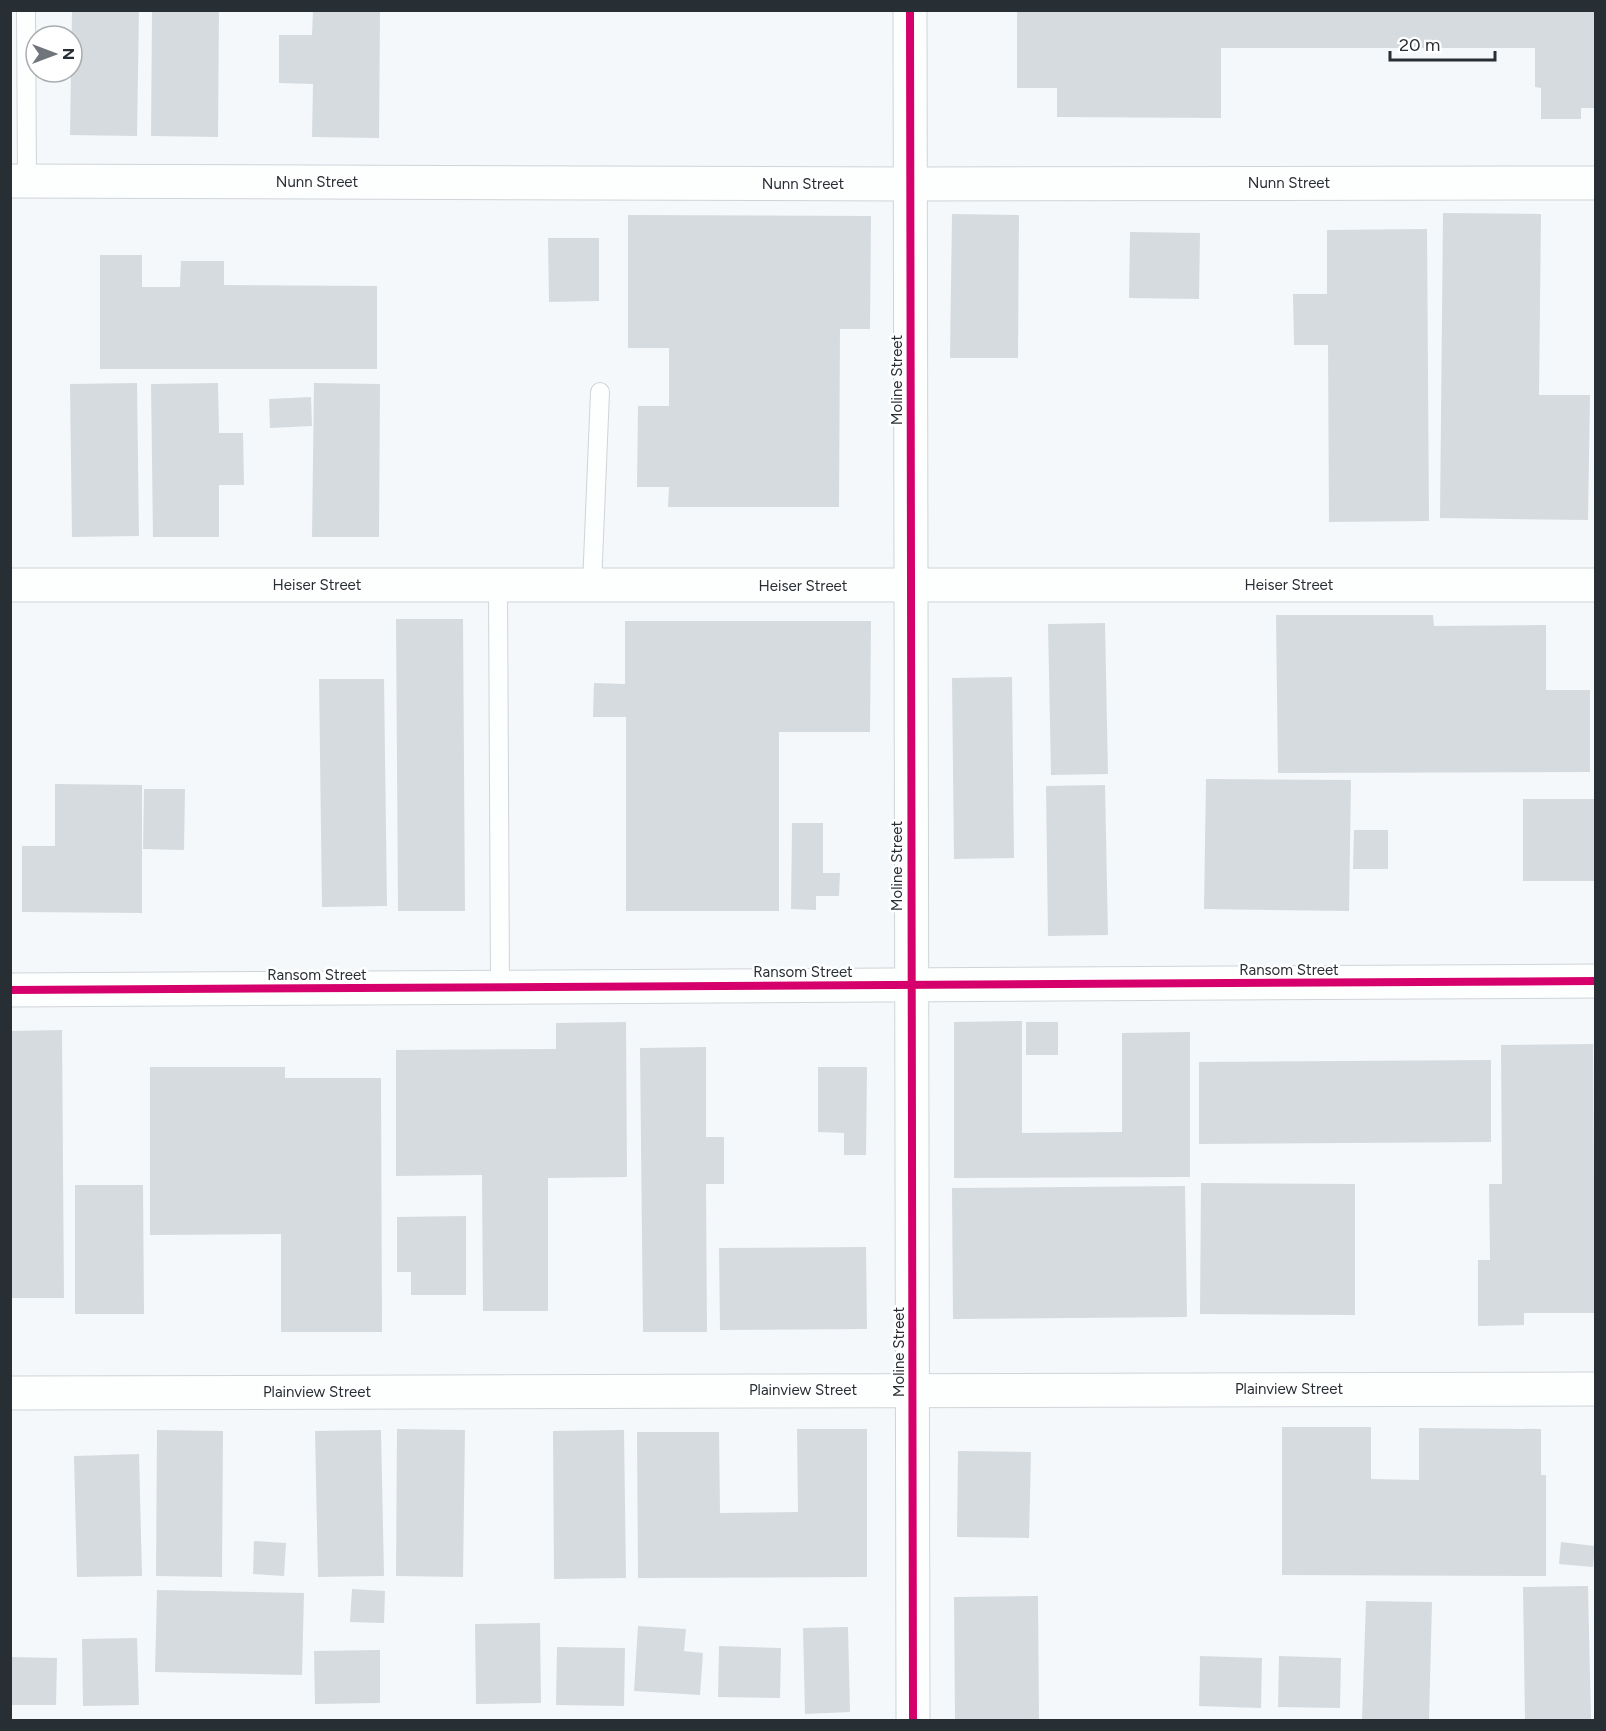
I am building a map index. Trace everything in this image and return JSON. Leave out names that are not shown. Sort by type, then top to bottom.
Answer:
[{"type":"street","name":"Moline Street","points":[[909,10],[913,1720]]},
{"type":"street","name":"Nunn Street","points":[[19,182],[1596,183]]},
{"type":"street","name":"Heiser Street","points":[[10,585],[1596,585]]},
{"type":"street","name":"Ransom Street","points":[[10,990],[1596,981]]},
{"type":"street","name":"Plainview Street","points":[[10,1393],[1596,1389]]},
{"type":"lane","points":[[19,182],[27,10]]},
{"type":"lane","points":[[592,585],[600,392]]},
{"type":"lane","points":[[498,585],[500,987]]},
{"type":"building","points":[[72,10],[139,10],[137,136],[70,135],[71,84],[84,84],[84,24],[72,24]]},
{"type":"building","points":[[152,10],[219,10],[218,137],[151,136]]},
{"type":"building","points":[[313,10],[380,10],[379,138],[312,137],[313,84],[279,83],[279,35],[312,35]]},
{"type":"building","points":[[1017,10],[1596,10],[1596,108],[1581,108],[1581,119],[1541,119],[1541,88],[1535,87],[1535,48],[1221,48],[1221,118],[1057,117],[1057,88],[1017,88]]},
{"type":"building","points":[[1443,213],[1541,214],[1539,395],[1590,395],[1588,520],[1440,518]]},
{"type":"building","points":[[952,214],[1019,215],[1018,358],[950,358]]},
{"type":"building","points":[[628,215],[871,216],[870,329],[840,329],[839,507],[668,507],[669,487],[637,487],[638,406],[669,406],[669,348],[628,348]]},
{"type":"building","points":[[1427,229],[1429,521],[1329,522],[1328,345],[1294,345],[1293,294],[1327,294],[1327,230]]},
{"type":"building","points":[[1130,232],[1200,233],[1199,299],[1129,298]]},
{"type":"building","points":[[548,238],[599,238],[599,301],[549,302]]},
{"type":"building","points":[[100,255],[142,255],[142,287],[180,287],[181,261],[224,261],[224,285],[377,286],[377,369],[100,369]]},
{"type":"building","points":[[137,383],[139,536],[72,537],[70,384]]},
{"type":"building","points":[[218,383],[219,433],[243,433],[244,485],[219,485],[219,537],[153,537],[151,384]]},
{"type":"building","points":[[314,383],[380,384],[379,537],[312,537]]},
{"type":"building","points":[[311,397],[312,426],[270,428],[269,399]]},
{"type":"building","points":[[1276,615],[1433,615],[1434,626],[1546,625],[1546,690],[1590,690],[1590,772],[1278,773]]},
{"type":"building","points":[[396,619],[463,619],[465,911],[398,911]]},
{"type":"building","points":[[625,621],[871,621],[870,732],[779,732],[779,911],[626,911],[626,717],[593,717],[594,683],[625,684]]},
{"type":"building","points":[[1105,623],[1108,774],[1051,775],[1048,624]]},
{"type":"building","points":[[1012,677],[1014,858],[954,859],[952,678]]},
{"type":"building","points":[[319,679],[384,679],[387,906],[322,907]]},
{"type":"building","points":[[1206,779],[1351,780],[1349,911],[1204,909]]},
{"type":"building","points":[[55,784],[142,785],[142,913],[22,912],[22,846],[55,846]]},
{"type":"building","points":[[1105,785],[1108,935],[1048,936],[1046,786]]},
{"type":"building","points":[[144,789],[185,789],[184,850],[143,849]]},
{"type":"building","points":[[1523,799],[1596,799],[1596,881],[1523,881]]},
{"type":"building","points":[[792,823],[823,823],[823,873],[840,873],[839,896],[816,896],[816,910],[791,909]]},
{"type":"building","points":[[1354,830],[1388,830],[1388,869],[1353,869]]},
{"type":"building","points":[[1022,1021],[1022,1133],[1122,1132],[1122,1033],[1190,1032],[1190,1177],[954,1178],[954,1022]]},
{"type":"building","points":[[626,1022],[627,1177],[548,1178],[548,1311],[483,1311],[482,1175],[396,1176],[396,1050],[556,1049],[556,1023]]},
{"type":"building","points":[[1026,1022],[1058,1022],[1058,1055],[1026,1055]]},
{"type":"building","points":[[62,1030],[64,1298],[10,1298],[10,1031]]},
{"type":"building","points":[[1593,1044],[1594,1186],[1596,1186],[1595,1313],[1524,1313],[1524,1325],[1478,1326],[1478,1260],[1490,1260],[1489,1184],[1502,1184],[1501,1045]]},
{"type":"building","points":[[706,1047],[706,1137],[724,1137],[724,1184],[706,1184],[707,1332],[643,1332],[640,1048]]},
{"type":"building","points":[[1491,1060],[1491,1142],[1199,1144],[1199,1062]]},
{"type":"building","points":[[150,1067],[285,1067],[285,1078],[381,1078],[382,1332],[281,1332],[281,1234],[150,1235]]},
{"type":"building","points":[[818,1067],[867,1067],[866,1155],[844,1155],[844,1133],[818,1132]]},
{"type":"building","points":[[1201,1183],[1355,1184],[1355,1315],[1200,1314]]},
{"type":"building","points":[[75,1185],[143,1185],[144,1314],[75,1314]]},
{"type":"building","points":[[1185,1186],[1187,1317],[953,1319],[952,1188]]},
{"type":"building","points":[[466,1216],[466,1295],[411,1295],[411,1272],[397,1272],[397,1217]]},
{"type":"building","points":[[866,1247],[867,1329],[720,1330],[719,1248]]},
{"type":"building","points":[[1282,1427],[1371,1427],[1371,1479],[1419,1480],[1419,1428],[1541,1429],[1541,1475],[1546,1475],[1546,1576],[1282,1575]]},
{"type":"building","points":[[397,1429],[465,1430],[463,1577],[396,1576]]},
{"type":"building","points":[[797,1429],[867,1429],[867,1577],[638,1578],[637,1432],[719,1432],[720,1513],[798,1512]]},
{"type":"building","points":[[157,1430],[223,1431],[222,1577],[156,1576]]},
{"type":"building","points":[[381,1430],[384,1576],[318,1577],[315,1431]]},
{"type":"building","points":[[624,1430],[626,1578],[554,1579],[553,1431]]},
{"type":"building","points":[[958,1451],[1031,1452],[1029,1538],[957,1537]]},
{"type":"building","points":[[139,1454],[142,1576],[77,1577],[74,1456]]},
{"type":"building","points":[[254,1541],[286,1543],[284,1576],[253,1574]]},
{"type":"building","points":[[1561,1542],[1595,1546],[1593,1567],[1559,1564]]},
{"type":"building","points":[[1588,1586],[1591,1720],[1525,1720],[1523,1587]]},
{"type":"building","points":[[352,1589],[385,1591],[384,1623],[350,1622]]},
{"type":"building","points":[[157,1590],[304,1593],[302,1675],[155,1672]]},
{"type":"building","points":[[1038,1596],[1039,1720],[955,1720],[954,1597]]},
{"type":"building","points":[[1366,1601],[1432,1602],[1429,1720],[1362,1720]]},
{"type":"building","points":[[540,1623],[541,1703],[476,1704],[475,1624]]},
{"type":"building","points":[[638,1626],[686,1629],[684,1651],[703,1653],[700,1695],[634,1691]]},
{"type":"building","points":[[848,1627],[850,1712],[805,1714],[803,1628]]},
{"type":"building","points":[[137,1638],[139,1705],[83,1706],[82,1639]]},
{"type":"building","points":[[719,1646],[781,1648],[780,1698],[718,1697]]},
{"type":"building","points":[[557,1647],[625,1648],[624,1706],[556,1705]]},
{"type":"building","points":[[380,1650],[380,1703],[315,1704],[314,1651]]},
{"type":"building","points":[[1200,1656],[1262,1658],[1261,1708],[1199,1706]]},
{"type":"building","points":[[1279,1656],[1341,1658],[1340,1708],[1278,1707]]},
{"type":"building","points":[[10,1657],[57,1658],[56,1705],[10,1705]]},
{"type":"cycle path","points":[[910,10],[913,1720]]},
{"type":"cycle path","points":[[10,990],[1596,981]]}]
